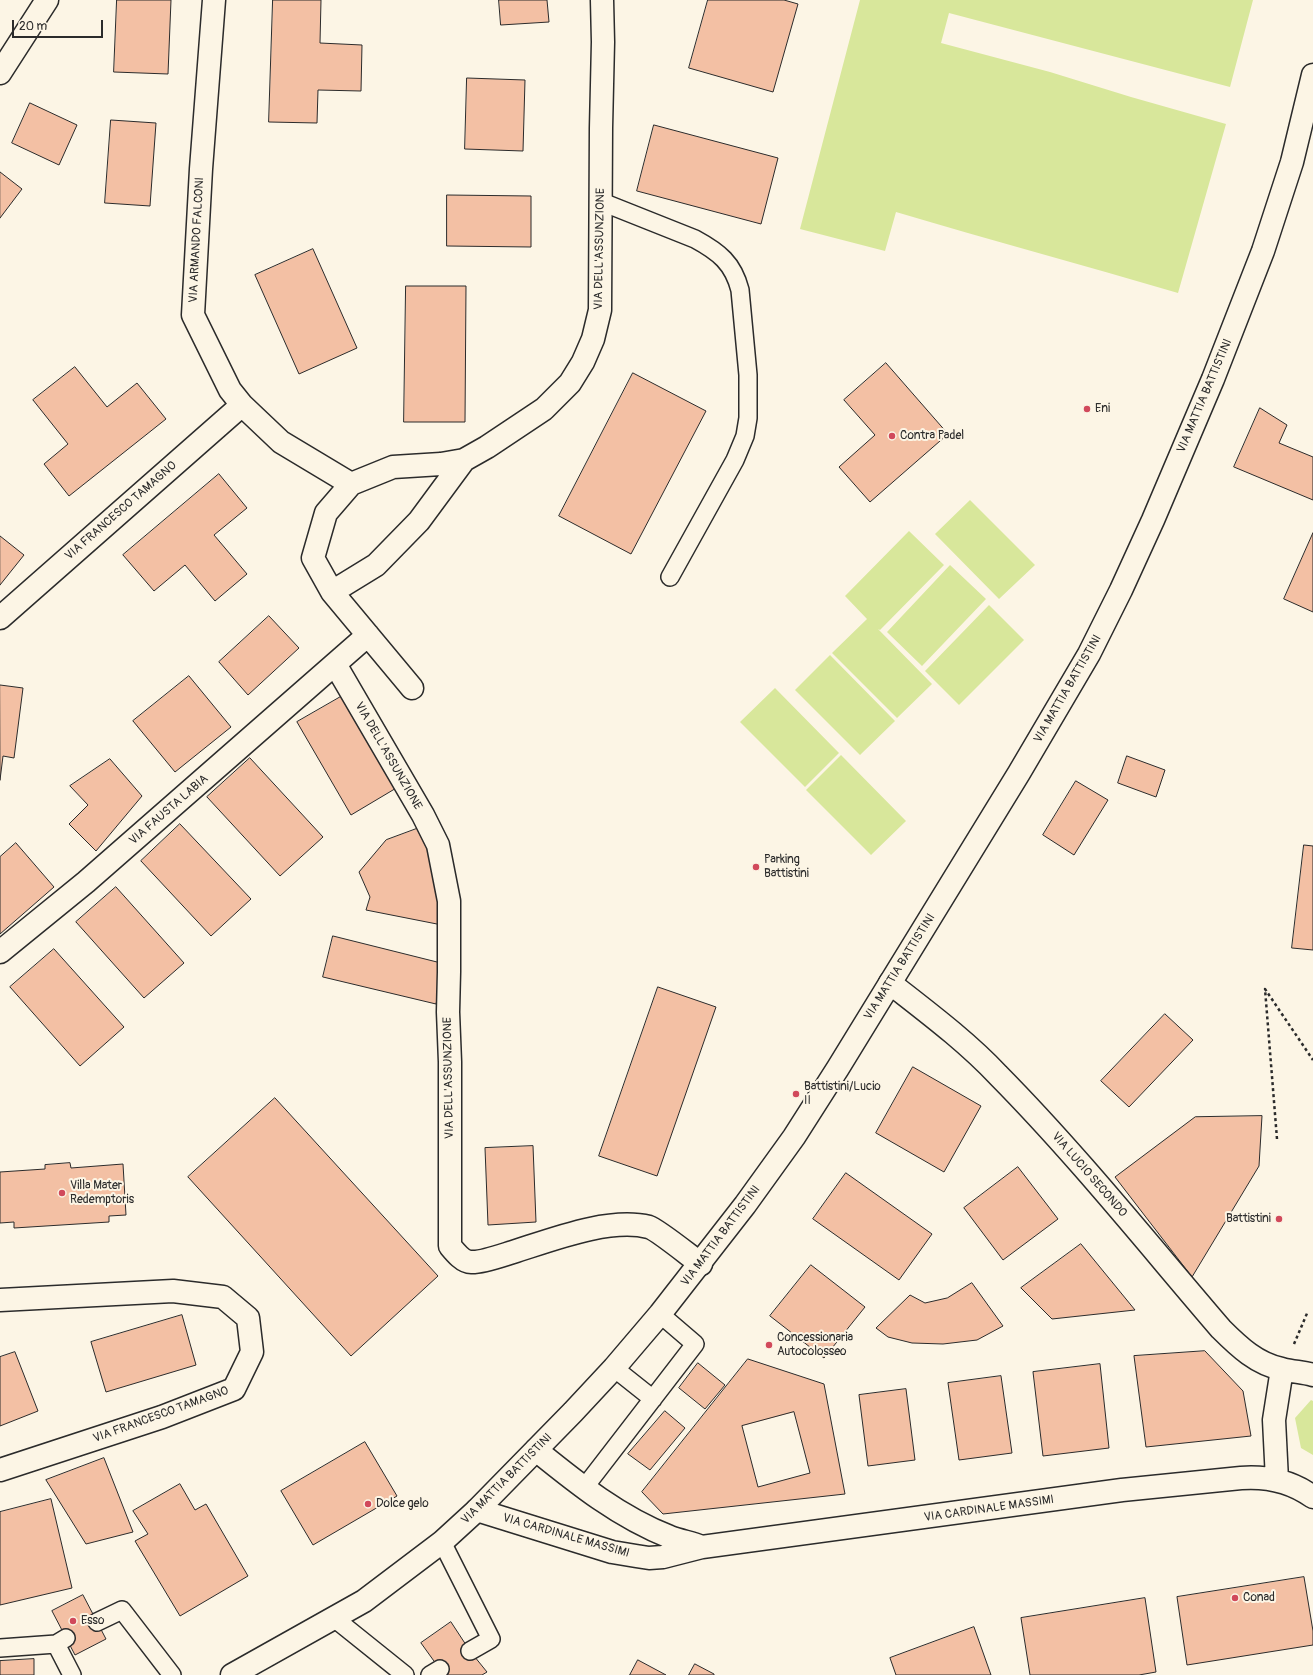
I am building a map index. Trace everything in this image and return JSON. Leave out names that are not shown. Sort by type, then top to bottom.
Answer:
[{"type":"street","points":[[0,73],[47,0]]},
{"type":"street","name":"VIA ARMANDO FALCONI","points":[[214,0],[201,169],[194,315],[230,390],[242,405],[281,442],[351,484]]},
{"type":"street","name":"VIA DELL'ASSUNZIONE","points":[[412,688],[332,592],[313,558],[326,513],[351,484],[393,467],[441,464],[464,460],[544,409],[570,383],[583,362],[593,339],[600,310],[602,202],[602,0]]},
{"type":"street","name":"VIA MATTIA BATTISTINI","points":[[232,1675],[334,1618],[386,1585],[442,1542],[477,1510],[614,1368],[660,1314],[701,1264],[794,1137],[1023,767],[1089,654],[1124,583],[1153,520],[1213,380],[1264,251],[1292,162],[1313,74]]},
{"type":"street","name":"VIA FRANCESCO TAMAGNO","points":[[0,618],[242,405]]},
{"type":"street","name":"VIA DELL'ASSUNZIONE","points":[[332,592],[376,565],[418,521],[464,460]]},
{"type":"street","name":"VIA FAUSTA LABIA","points":[[0,952],[86,882],[368,635]]},
{"type":"street","name":"VIA DELL'ASSUNZIONE","points":[[335,664],[423,815],[438,845],[448,901],[450,1246],[459,1256],[470,1263],[500,1256],[567,1236],[611,1226],[633,1224],[651,1228],[701,1264]]},
{"type":"street","name":"VIA LUCIO SECONDO","points":[[890,983],[935,1018],[997,1074],[1059,1140],[1226,1334],[1240,1348],[1264,1364],[1313,1375]]},
{"type":"street","name":"VIA FRANCESCO TAMAGNO","points":[[0,1300],[173,1291],[223,1297],[248,1318],[252,1352],[234,1389],[162,1417],[0,1470]]},
{"type":"street","points":[[1277,1480],[1274,1420],[1282,1369]]},
{"type":"street","name":"VIA CARDINALE MASSIMI","points":[[536,1450],[584,1488],[617,1511],[671,1537],[702,1547]]},
{"type":"street","name":"VIA CARDINALE MASSIMI","points":[[477,1510],[612,1552],[649,1558],[663,1557],[702,1547],[1122,1490],[1242,1478],[1254,1477],[1277,1480],[1296,1487],[1313,1497]]},
{"type":"lane","points":[[602,202],[695,239],[708,246],[728,263],[734,273],[740,290],[748,375],[748,418],[745,436],[735,460],[670,577]]},
{"type":"lane","points":[[584,1488],[695,1344],[660,1314]]},
{"type":"lane","points":[[614,1368],[653,1399]]},
{"type":"lane","points":[[442,1542],[491,1639],[470,1651]]},
{"type":"lane","points":[[97,1622],[122,1610],[172,1675]]},
{"type":"lane","points":[[334,1618],[405,1675]]},
{"type":"lane","points":[[0,1648],[61,1641],[72,1675]]},
{"type":"path","points":[[1277,1139],[1265,989],[1313,1060]]},
{"type":"path","points":[[1282,1369],[1308,1311]]},
{"type":"green space","points":[[860,0],[1253,0],[1230,87],[949,13],[941,43],[1050,72],[1226,124],[1178,293],[896,212],[885,251],[800,229]]},
{"type":"green space","points":[[970,500],[1035,565],[999,599],[935,534]]},
{"type":"green space","points":[[909,531],[944,565],[880,630],[878,629],[932,684],[897,718],[832,653],[867,619],[845,596]]},
{"type":"green space","points":[[950,565],[986,599],[922,666],[887,632]]},
{"type":"green space","points":[[989,605],[1024,640],[959,705],[925,671]]},
{"type":"green space","points":[[830,655],[895,721],[860,755],[795,690]]},
{"type":"green space","points":[[775,688],[839,753],[805,787],[740,722]]},
{"type":"green space","points":[[841,755],[906,821],[871,855],[806,790]]},
{"type":"green space","points":[[1311,1400],[1313,1401],[1313,1455],[1301,1448],[1295,1418]]},
{"type":"building","points":[[117,0],[171,0],[168,74],[114,72]]},
{"type":"building","points":[[273,0],[321,0],[320,43],[362,45],[361,91],[318,90],[317,123],[269,122]]},
{"type":"building","points":[[499,0],[547,0],[549,22],[501,25]]},
{"type":"building","points":[[708,0],[784,0],[798,4],[773,92],[689,68]]},
{"type":"building","points":[[467,78],[525,80],[523,151],[465,149]]},
{"type":"building","points":[[30,103],[77,125],[59,165],[12,143]]},
{"type":"building","points":[[111,120],[156,123],[150,206],[105,203]]},
{"type":"building","points":[[654,125],[778,158],[761,224],[637,191]]},
{"type":"building","points":[[0,172],[22,189],[0,218]]},
{"type":"building","points":[[447,195],[531,196],[531,247],[447,246]]},
{"type":"building","points":[[313,249],[357,348],[299,374],[255,275]]},
{"type":"building","points":[[406,286],[466,286],[465,422],[404,422]]},
{"type":"building","points":[[886,363],[948,434],[870,502],[839,467],[875,435],[844,400]]},
{"type":"building","points":[[75,367],[107,407],[137,383],[166,419],[69,496],[44,464],[68,444],[33,400]]},
{"type":"building","points":[[633,373],[706,411],[631,554],[559,516]]},
{"type":"building","points":[[1260,408],[1287,425],[1279,443],[1313,457],[1313,500],[1234,467]]},
{"type":"building","points":[[219,474],[247,508],[214,535],[247,574],[215,601],[185,565],[154,591],[123,555]]},
{"type":"building","points":[[1313,533],[1313,612],[1284,599]]},
{"type":"building","points":[[0,536],[24,555],[0,585]]},
{"type":"building","points":[[269,616],[299,648],[248,695],[219,662]]},
{"type":"building","points":[[189,676],[231,727],[175,772],[133,721]]},
{"type":"building","points":[[0,685],[23,688],[14,758],[3,756],[0,780]]},
{"type":"building","points":[[344,695],[398,787],[351,815],[297,722]]},
{"type":"building","points":[[1127,756],[1165,770],[1156,797],[1118,783]]},
{"type":"building","points":[[250,758],[323,837],[280,876],[207,797]]},
{"type":"building","points":[[110,759],[142,796],[96,851],[69,824],[88,805],[70,786]]},
{"type":"building","points":[[1076,781],[1108,800],[1074,855],[1043,835]]},
{"type":"building","points":[[180,824],[251,899],[211,936],[141,861]]},
{"type":"building","points":[[419,828],[436,872],[442,925],[366,910],[370,897],[359,872],[386,840]]},
{"type":"building","points":[[16,843],[54,887],[0,934],[0,857]]},
{"type":"building","points":[[1304,845],[1313,846],[1313,950],[1292,948]]},
{"type":"building","points":[[116,887],[184,963],[144,998],[76,922]]},
{"type":"building","points":[[333,936],[445,964],[436,1004],[323,977]]},
{"type":"building","points":[[54,949],[124,1027],[80,1066],[10,987]]},
{"type":"building","points":[[658,987],[716,1007],[657,1176],[599,1156]]},
{"type":"building","points":[[1165,1014],[1193,1040],[1129,1107],[1101,1081]]},
{"type":"building","points":[[913,1067],[981,1106],[944,1172],[876,1133]]},
{"type":"building","points":[[275,1098],[438,1276],[351,1356],[188,1177]]},
{"type":"building","points":[[1262,1116],[1259,1166],[1192,1277],[1115,1177],[1195,1117]]},
{"type":"building","points":[[533,1146],[536,1222],[488,1225],[485,1148]]},
{"type":"building","name":"Villa Mater Redemptoris","points":[[70,1163],[71,1168],[123,1164],[126,1215],[109,1216],[109,1222],[14,1228],[14,1222],[0,1223],[0,1172],[45,1169],[45,1165]]},
{"type":"building","points":[[1018,1167],[1058,1219],[1003,1260],[964,1208]]},
{"type":"building","points":[[846,1173],[932,1234],[899,1280],[813,1219]]},
{"type":"building","points":[[1081,1244],[1135,1310],[1052,1319],[1021,1288]]},
{"type":"building","points":[[811,1265],[865,1307],[824,1358],[770,1316]]},
{"type":"building","points":[[972,1283],[1003,1326],[977,1340],[943,1344],[912,1343],[888,1337],[876,1328],[910,1295],[925,1303],[947,1298]]},
{"type":"building","points":[[182,1315],[196,1365],[106,1392],[91,1342]]},
{"type":"building","points":[[1205,1351],[1243,1391],[1251,1436],[1146,1447],[1134,1356]]},
{"type":"building","points":[[15,1352],[38,1411],[0,1426],[0,1357]]},
{"type":"building","points":[[748,1359],[824,1384],[845,1494],[663,1514],[642,1492]]},
{"type":"building","points":[[698,1363],[725,1385],[705,1409],[679,1388]]},
{"type":"building","points":[[1100,1364],[1109,1448],[1043,1456],[1033,1372]]},
{"type":"building","points":[[1001,1376],[1012,1453],[959,1460],[948,1383]]},
{"type":"building","points":[[906,1389],[915,1460],[868,1466],[859,1395]]},
{"type":"building","points":[[665,1411],[685,1428],[650,1470],[628,1454]]},
{"type":"building","points":[[794,1412],[810,1473],[758,1487],[742,1426]]},
{"type":"building","points":[[365,1442],[397,1496],[313,1545],[281,1491]]},
{"type":"building","points":[[104,1458],[133,1532],[86,1544],[46,1480]]},
{"type":"building","points":[[180,1484],[195,1510],[206,1504],[248,1576],[180,1616],[135,1541],[148,1534],[133,1511]]},
{"type":"building","points":[[51,1499],[72,1588],[0,1605],[0,1512]]},
{"type":"building","points":[[1304,1577],[1313,1631],[1313,1645],[1187,1665],[1177,1597]]},
{"type":"building","points":[[83,1595],[106,1639],[75,1655],[52,1611]]},
{"type":"building","points":[[1145,1598],[1156,1672],[1139,1675],[1030,1675],[1021,1618]]},
{"type":"building","points":[[451,1622],[470,1651],[487,1672],[482,1675],[444,1675],[421,1643]]},
{"type":"building","points":[[974,1627],[991,1675],[896,1675],[890,1658]]},
{"type":"building","points":[[34,1659],[34,1675],[0,1675],[0,1661]]},
{"type":"building","points":[[638,1660],[666,1675],[630,1675]]},
{"type":"building","points":[[695,1664],[714,1674],[714,1675],[689,1675]]},
{"type":"place","name":"Eni","points":[[1087,409]]},
{"type":"place","name":"Contra Padel","points":[[892,436]]},
{"type":"place","name":"Parking Battistini","points":[[756,867]]},
{"type":"place","name":"Battistini/Lucio II","points":[[796,1094]]},
{"type":"place","name":"Villa Mater Redemptoris","points":[[62,1193]]},
{"type":"place","name":"Battistini","points":[[1279,1219]]},
{"type":"place","name":"Concessionaria Autocolosseo","points":[[769,1345]]},
{"type":"place","name":"Dolce gelo","points":[[368,1504]]},
{"type":"place","name":"Conad","points":[[1235,1598]]},
{"type":"place","name":"Esso","points":[[73,1621]]}]
